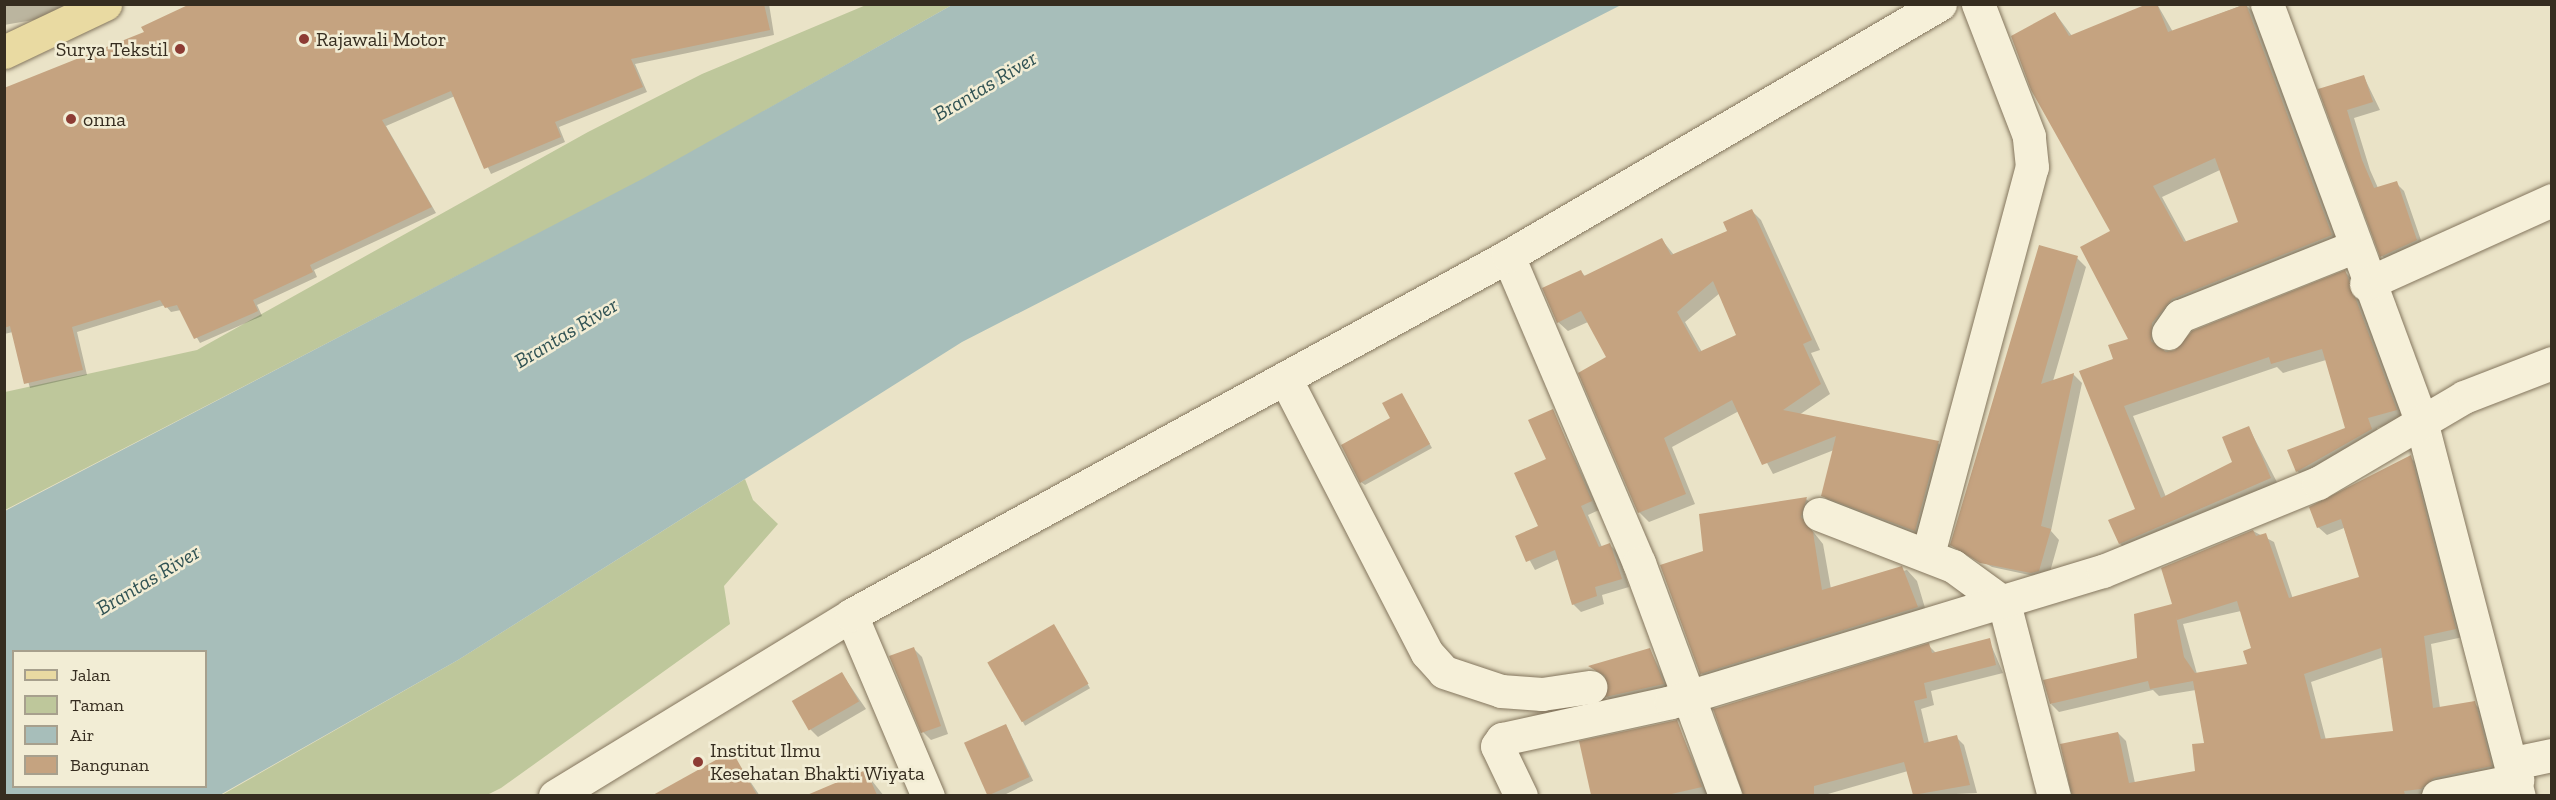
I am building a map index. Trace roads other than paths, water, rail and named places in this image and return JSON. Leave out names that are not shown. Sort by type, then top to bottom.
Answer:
[{"type":"main road","points":[[4,52],[105,4]]},
{"type":"street","points":[[564,793],[851,615],[1508,256],[1941,4]]},
{"type":"street","points":[[1928,554],[2032,167],[2029,136],[1978,4]]},
{"type":"street","points":[[2267,4],[2366,284],[2421,421],[2517,780]]},
{"type":"street","points":[[2366,284],[2552,200]]},
{"type":"street","points":[[2168,333],[2180,316],[2353,247]]},
{"type":"street","points":[[1508,256],[1691,695],[1725,795]]},
{"type":"street","points":[[1521,795],[1497,746],[1502,739],[1691,695],[2004,603],[2103,571],[2308,488],[2364,460],[2421,421],[2552,363]]},
{"type":"street","points":[[1285,378],[1427,653],[1443,672],[1502,691],[1542,694],[1590,687]]},
{"type":"street","points":[[1819,514],[1928,554],[1977,578],[2004,603],[2054,795]]},
{"type":"street","points":[[851,615],[928,795]]},
{"type":"street","points":[[2438,795],[2517,780],[2552,756]]},
{"type":"water","name":"Brantas River","points":[[952,5],[1621,5],[962,342],[458,660],[220,795],[5,795],[5,511],[644,178]]},
{"type":"place","name":"Rajawali Motor","points":[[304,39]]},
{"type":"place","name":"Surya Tekstil","points":[[180,49]]},
{"type":"place","name":"onna","points":[[71,119]]},
{"type":"place","name":"Institut Ilmu Kesehatan Bhakti Wiyata","points":[[698,762]]}]
